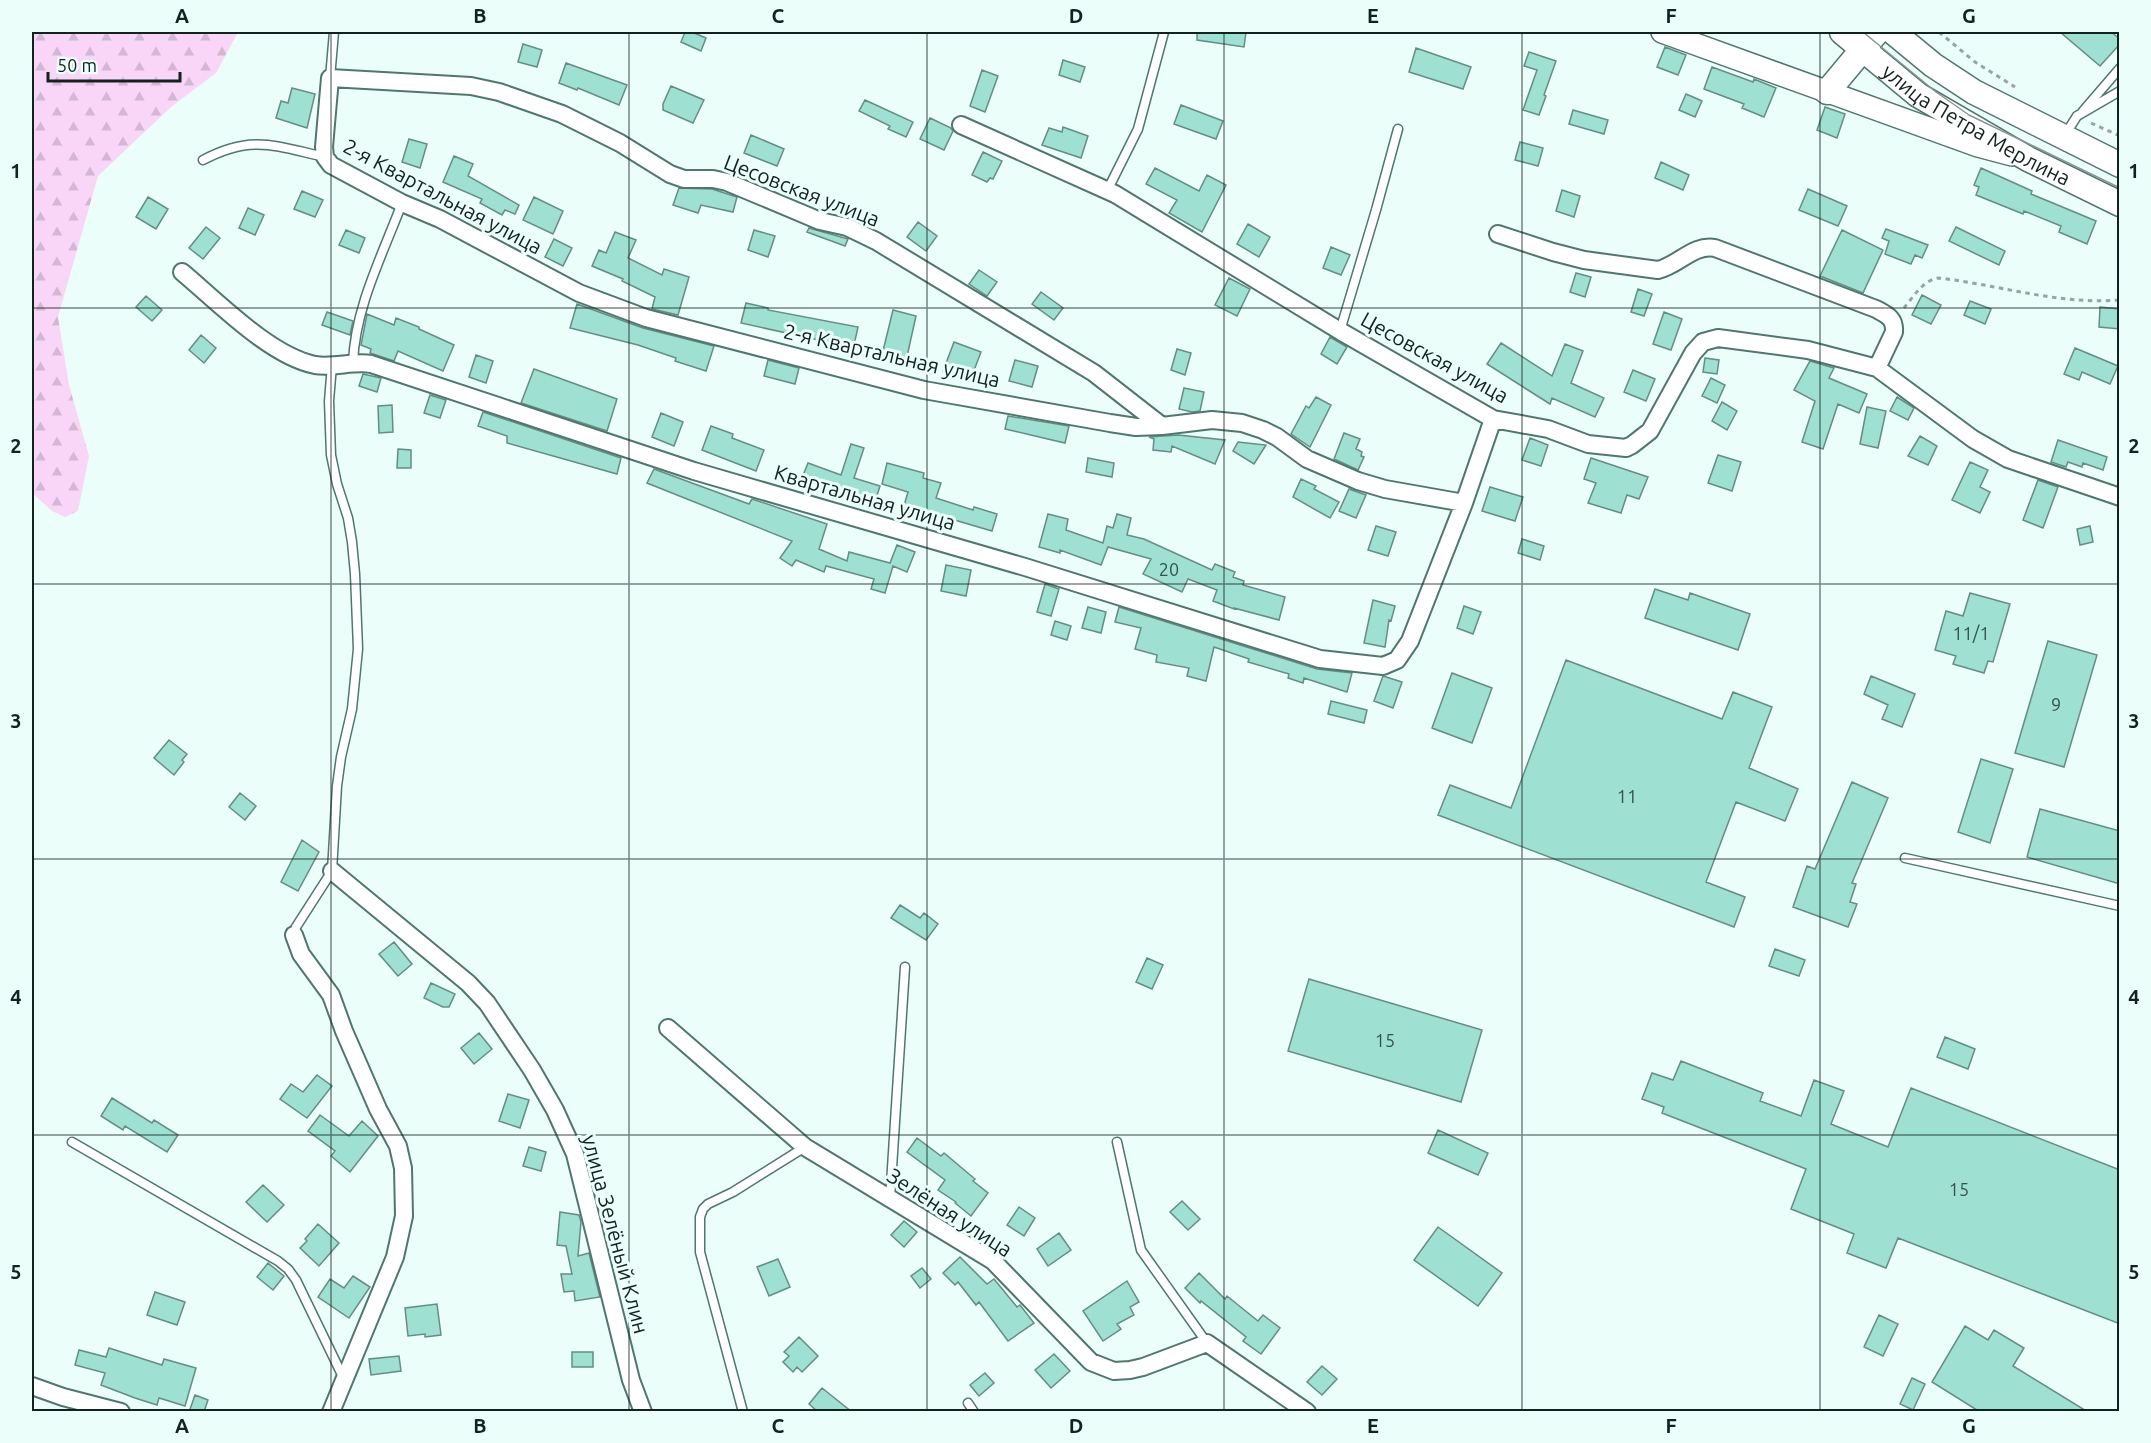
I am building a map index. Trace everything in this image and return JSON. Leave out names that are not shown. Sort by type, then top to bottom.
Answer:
[{"type":"main road","name":"улица Петра Мерлина","points":[[1842,32],[1870,40],[1918,95],[2028,159],[2120,204]]},
{"type":"main road","name":"улица Петра Мерлина","points":[[1893,32],[1933,65],[1974,92],[2120,165]]},
{"type":"main road","points":[[1827,92],[1870,40]]},
{"type":"street","points":[[1662,32],[1978,146],[2028,159]]},
{"type":"street","name":"2-я Квартальная улица","points":[[330,78],[324,134],[325,157],[339,170],[402,203],[440,219],[579,294],[646,318],[924,390],[1136,427],[1212,420],[1242,423],[1263,430],[1307,459],[1358,481],[1385,489],[1464,503]]},
{"type":"street","name":"Цесовская улица","points":[[330,78],[471,86],[499,92],[577,121],[620,143],[670,174],[684,179],[713,178],[820,221],[854,230],[876,241],[1094,373],[1162,426]]},
{"type":"street","name":"Цесовская улица","points":[[961,125],[1107,191],[1340,331],[1493,419],[1548,429],[1588,444],[1626,448],[1632,446],[1650,431],[1693,353],[1703,342],[1718,338],[1808,350],[1877,368],[1973,439],[2008,459],[2120,497]]},
{"type":"street","points":[[1498,234],[1584,260],[1659,270],[1694,250],[1708,246],[1715,248],[1889,316],[1893,321],[1894,332],[1877,368]]},
{"type":"street","name":"Квартальная улица","points":[[182,272],[274,347],[302,361],[316,365],[371,364],[694,471],[1025,567],[1320,659],[1374,666],[1390,664],[1397,660],[1407,647],[1464,503]]},
{"type":"street","points":[[1464,503],[1493,419]]},
{"type":"street","name":"улица Зелёный Клин","points":[[332,871],[468,983],[487,1003],[538,1080],[575,1154],[631,1380],[644,1412]]},
{"type":"street","points":[[294,935],[301,954],[331,995],[378,1109],[398,1146],[403,1168],[404,1216],[395,1257],[331,1412]]},
{"type":"street","name":"Зелёная улица","points":[[668,1028],[805,1147],[993,1261],[1091,1362],[1122,1371],[1143,1367],[1207,1343]]},
{"type":"street","points":[[1207,1343],[1307,1412]]},
{"type":"street","points":[[32,1386],[63,1397],[121,1412]]},
{"type":"lane","points":[[330,78],[334,32]]},
{"type":"lane","points":[[1107,191],[1138,129],[1164,32]]},
{"type":"lane","points":[[2064,137],[2077,117],[2120,68]]},
{"type":"lane","points":[[2077,117],[2120,91]]},
{"type":"lane","points":[[1340,331],[1398,129]]},
{"type":"lane","points":[[203,160],[231,147],[256,144],[325,157]]},
{"type":"lane","points":[[353,363],[353,349],[367,292],[402,203]]},
{"type":"lane","points":[[294,935],[296,927],[332,871],[337,786],[352,709],[358,649],[356,574],[352,542],[331,455],[329,401],[332,365]]},
{"type":"lane","points":[[1905,858],[2120,906]]},
{"type":"lane","points":[[890,1199],[905,967]]},
{"type":"lane","points":[[72,1142],[288,1269],[296,1280],[344,1379]]},
{"type":"lane","points":[[1117,1142],[1141,1250],[1207,1343]]},
{"type":"lane","points":[[743,1412],[700,1252],[700,1217],[708,1204],[733,1192],[805,1147]]},
{"type":"lane","points":[[968,1403],[974,1412]]},
{"type":"path","points":[[1939,32],[1975,62],[2024,93]]},
{"type":"path","points":[[2077,117],[2120,136]]},
{"type":"path","points":[[1893,321],[1932,278],[2018,293],[2093,302],[2120,300]]},
{"type":"green space","points":[[32,32],[238,32],[216,73],[171,107],[98,176],[58,317],[69,385],[89,456],[78,511],[65,517],[52,511],[32,493]]},
{"type":"building","points":[[685,32],[692,32],[706,38],[701,51],[681,42]]},
{"type":"building","points":[[1197,32],[1246,32],[1244,47],[1197,40]]},
{"type":"building","points":[[2060,32],[2111,32],[2120,39],[2120,44],[2100,66]]},
{"type":"building","points":[[523,44],[542,50],[537,67],[518,62]]},
{"type":"building","points":[[1665,47],[1686,55],[1678,75],[1657,67]]},
{"type":"building","points":[[1416,48],[1471,67],[1463,89],[1409,72]]},
{"type":"building","points":[[1529,52],[1556,61],[1539,115],[1523,110],[1537,70],[1524,66]]},
{"type":"building","points":[[1063,60],[1085,67],[1080,82],[1059,75]]},
{"type":"building","points":[[566,63],[627,85],[619,105],[578,88],[577,90],[559,83]]},
{"type":"building","points":[[1712,67],[1776,88],[1764,117],[1742,108],[1744,104],[1704,89]]},
{"type":"building","points":[[982,70],[998,76],[985,112],[970,106]]},
{"type":"building","points":[[671,86],[704,100],[693,123],[663,110],[663,104]]},
{"type":"building","points":[[292,88],[315,94],[307,128],[276,118],[281,101],[288,103]]},
{"type":"building","points":[[1686,94],[1702,101],[1695,117],[1679,110]]},
{"type":"building","points":[[865,100],[913,122],[906,137],[888,129],[890,126],[859,111]]},
{"type":"building","points":[[1181,105],[1223,121],[1216,139],[1174,124]]},
{"type":"building","points":[[1825,107],[1845,114],[1837,138],[1817,130]]},
{"type":"building","points":[[1573,110],[1608,120],[1604,134],[1569,124]]},
{"type":"building","points":[[930,118],[953,131],[944,150],[920,139]]},
{"type":"building","points":[[1063,127],[1088,136],[1081,158],[1042,145],[1049,128],[1062,132]]},
{"type":"building","points":[[751,135],[784,149],[777,166],[744,153]]},
{"type":"building","points":[[409,139],[427,144],[420,168],[402,162]]},
{"type":"building","points":[[1520,142],[1543,148],[1538,166],[1515,160]]},
{"type":"building","points":[[983,152],[1002,161],[993,179],[990,178],[987,182],[972,175]]},
{"type":"building","points":[[454,156],[473,164],[468,176],[519,205],[515,214],[505,210],[502,215],[480,203],[482,199],[443,182]]},
{"type":"building","points":[[1661,162],[1689,175],[1683,190],[1655,178]]},
{"type":"building","points":[[1155,168],[1199,191],[1207,175],[1226,185],[1202,232],[1169,213],[1177,200],[1146,184]]},
{"type":"building","points":[[1981,168],[2032,191],[2031,194],[2096,221],[2087,244],[2059,232],[2061,226],[1976,195],[1979,187],[1974,185]]},
{"type":"building","points":[[679,188],[712,189],[737,197],[733,212],[701,205],[698,213],[673,205]]},
{"type":"building","points":[[1808,189],[1847,206],[1838,226],[1799,210]]},
{"type":"building","points":[[1562,190],[1580,196],[1574,217],[1556,211]]},
{"type":"building","points":[[302,191],[323,200],[315,217],[294,209]]},
{"type":"building","points":[[148,197],[168,209],[156,229],[136,217]]},
{"type":"building","points":[[534,197],[563,211],[553,234],[523,220]]},
{"type":"building","points":[[248,208],[264,215],[255,235],[239,228]]},
{"type":"building","points":[[918,222],[937,236],[926,251],[907,237]]},
{"type":"building","points":[[1248,224],[1270,237],[1259,257],[1237,244]]},
{"type":"building","points":[[206,227],[220,238],[203,259],[189,248]]},
{"type":"building","points":[[1956,227],[2005,251],[1999,265],[1949,241]]},
{"type":"building","points":[[809,228],[848,239],[845,246],[807,232]]},
{"type":"building","points":[[1886,229],[1928,245],[1922,258],[1915,255],[1911,264],[1885,254],[1889,241],[1882,238]]},
{"type":"building","points":[[346,230],[365,238],[359,253],[339,245]]},
{"type":"building","points":[[754,230],[775,236],[768,257],[748,250]]},
{"type":"building","points":[[1842,230],[1883,250],[1863,293],[1820,276]]},
{"type":"building","points":[[615,232],[636,240],[628,258],[662,275],[664,269],[689,277],[678,315],[652,309],[655,297],[622,281],[623,279],[592,266],[599,250],[606,253]]},
{"type":"building","points":[[554,239],[572,248],[563,266],[545,257]]},
{"type":"building","points":[[1331,247],[1350,255],[1341,275],[1323,268]]},
{"type":"building","points":[[979,270],[997,282],[987,296],[969,284]]},
{"type":"building","points":[[1576,273],[1591,277],[1585,297],[1570,292]]},
{"type":"building","points":[[1229,278],[1250,289],[1237,316],[1215,305]]},
{"type":"building","points":[[1638,289],[1652,294],[1644,316],[1631,312]]},
{"type":"building","points":[[1041,292],[1063,308],[1054,320],[1032,304]]},
{"type":"building","points":[[1922,295],[1941,305],[1931,324],[1912,315]]},
{"type":"building","points":[[146,296],[162,310],[152,321],[136,307]]},
{"type":"building","points":[[1970,301],[1991,309],[1985,324],[1964,315]]},
{"type":"building","points":[[746,303],[768,308],[768,310],[858,327],[852,354],[830,349],[832,343],[741,323]]},
{"type":"building","points":[[577,304],[643,328],[714,346],[706,371],[638,345],[570,328]]},
{"type":"building","points":[[2100,307],[2120,309],[2120,329],[2099,327]]},
{"type":"building","points":[[893,310],[916,316],[906,361],[882,355]]},
{"type":"building","points":[[327,312],[353,321],[350,335],[322,325]]},
{"type":"building","points":[[1664,312],[1682,319],[1671,350],[1653,344]]},
{"type":"building","points":[[367,314],[394,325],[396,318],[454,345],[443,371],[398,351],[394,361],[370,353],[371,349],[361,345]]},
{"type":"building","points":[[201,335],[216,348],[204,363],[189,350]]},
{"type":"building","points":[[1330,337],[1347,347],[1337,364],[1321,354]]},
{"type":"building","points":[[954,342],[981,352],[970,381],[943,371]]},
{"type":"building","points":[[1501,343],[1552,376],[1565,344],[1583,351],[1571,383],[1604,398],[1595,417],[1552,398],[1550,404],[1487,364]]},
{"type":"building","points":[[2075,348],[2118,366],[2110,384],[2082,372],[2079,380],[2064,374]]},
{"type":"building","points":[[1177,349],[1191,353],[1185,375],[1171,370]]},
{"type":"building","points":[[476,355],[493,361],[486,383],[469,377]]},
{"type":"building","points":[[1705,358],[1719,360],[1717,374],[1703,372]]},
{"type":"building","points":[[768,360],[799,368],[795,384],[764,376]]},
{"type":"building","points":[[1015,360],[1038,366],[1032,387],[1009,381]]},
{"type":"building","points":[[1810,361],[1834,368],[1829,378],[1867,394],[1859,413],[1838,404],[1823,449],[1802,442],[1815,401],[1794,390]]},
{"type":"building","points":[[534,369],[617,399],[607,431],[521,403]]},
{"type":"building","points":[[1633,370],[1655,379],[1646,401],[1624,392]]},
{"type":"building","points":[[363,374],[381,378],[377,392],[359,386]]},
{"type":"building","points":[[1711,378],[1725,385],[1717,403],[1702,396]]},
{"type":"building","points":[[1184,388],[1204,392],[1200,411],[1179,409]]},
{"type":"building","points":[[430,395],[446,400],[440,418],[424,413]]},
{"type":"building","points":[[1316,397],[1331,405],[1310,447],[1291,434],[1306,406],[1309,408]]},
{"type":"building","points":[[1897,397],[1914,408],[1908,420],[1890,411]]},
{"type":"building","points":[[1722,402],[1737,411],[1727,430],[1712,421]]},
{"type":"building","points":[[392,405],[393,432],[379,433],[378,406]]},
{"type":"building","points":[[1867,407],[1886,411],[1878,448],[1860,444]]},
{"type":"building","points":[[483,412],[621,458],[617,474],[507,443],[507,436],[478,426]]},
{"type":"building","points":[[661,413],[683,422],[674,446],[652,437]]},
{"type":"building","points":[[1008,416],[1069,426],[1065,443],[1005,429]]},
{"type":"building","points":[[711,426],[733,434],[732,438],[764,450],[756,471],[702,450]]},
{"type":"building","points":[[1344,433],[1360,439],[1356,449],[1362,452],[1361,456],[1364,457],[1358,470],[1334,459]]},
{"type":"building","points":[[1178,435],[1225,440],[1215,464],[1172,446],[1171,452],[1153,450],[1154,439],[1149,437]]},
{"type":"building","points":[[1920,436],[1937,446],[1928,465],[1908,456]]},
{"type":"building","points":[[1530,438],[1548,445],[1541,466],[1522,460]]},
{"type":"building","points":[[2058,440],[2107,457],[2103,470],[2083,463],[2082,467],[2068,462],[2066,467],[2051,462]]},
{"type":"building","points":[[1238,442],[1266,445],[1254,464],[1233,451]]},
{"type":"building","points":[[851,444],[864,448],[854,478],[880,486],[874,505],[848,496],[847,499],[834,495],[835,492],[821,488],[819,491],[800,483],[808,463],[841,475]]},
{"type":"building","points":[[398,449],[411,450],[411,468],[397,468]]},
{"type":"building","points":[[1718,455],[1741,462],[1732,491],[1708,483]]},
{"type":"building","points":[[1088,458],[1114,463],[1112,477],[1086,472]]},
{"type":"building","points":[[1591,458],[1648,477],[1639,499],[1627,495],[1621,513],[1588,503],[1596,483],[1584,479]]},
{"type":"building","points":[[1970,462],[1988,470],[1980,487],[1990,492],[1980,513],[1952,500]]},
{"type":"building","points":[[887,463],[924,473],[923,478],[941,483],[936,498],[973,510],[974,507],[997,514],[992,531],[951,519],[950,524],[902,512],[908,492],[882,484]]},
{"type":"building","points":[[654,469],[749,504],[752,499],[827,524],[819,549],[847,561],[849,552],[890,563],[897,545],[915,552],[907,572],[893,566],[885,593],[871,589],[874,579],[826,566],[824,572],[796,560],[792,566],[780,558],[792,541],[647,483]]},
{"type":"building","points":[[1301,479],[1316,486],[1314,489],[1339,502],[1330,518],[1293,497]]},
{"type":"building","points":[[2038,480],[2058,487],[2043,528],[2023,520]]},
{"type":"building","points":[[1490,487],[1523,497],[1515,521],[1482,511]]},
{"type":"building","points":[[1349,489],[1366,495],[1356,518],[1339,511]]},
{"type":"building","points":[[1048,514],[1068,519],[1066,530],[1103,543],[1107,526],[1113,528],[1117,514],[1131,518],[1127,535],[1144,539],[1212,570],[1215,564],[1235,572],[1233,577],[1244,581],[1243,585],[1285,597],[1279,620],[1234,609],[1213,601],[1217,590],[1188,579],[1182,592],[1143,574],[1151,559],[1108,547],[1101,565],[1060,550],[1060,553],[1039,547]]},
{"type":"building","points":[[1376,526],[1396,532],[1388,556],[1368,550]]},
{"type":"building","points":[[2090,526],[2093,542],[2080,545],[2077,529]]},
{"type":"building","points":[[1522,539],[1544,546],[1540,560],[1518,553]]},
{"type":"building","points":[[946,565],[971,570],[966,596],[941,591]]},
{"type":"building","points":[[1045,584],[1059,589],[1051,616],[1037,612]]},
{"type":"building","points":[[1655,589],[1688,600],[1690,593],[1750,614],[1738,650],[1645,618]]},
{"type":"building","points":[[1970,593],[2010,604],[1993,662],[1988,661],[1984,673],[1953,664],[1956,656],[1935,650],[1946,611],[1963,616]]},
{"type":"building","points":[[1373,600],[1395,606],[1391,621],[1389,620],[1385,647],[1364,643]]},
{"type":"building","points":[[1464,606],[1481,612],[1473,634],[1457,628]]},
{"type":"building","points":[[1088,607],[1106,612],[1101,633],[1082,628]]},
{"type":"building","points":[[1119,607],[1317,669],[1352,673],[1347,692],[1304,678],[1303,683],[1288,678],[1289,674],[1248,662],[1249,659],[1214,647],[1206,681],[1187,676],[1189,668],[1156,662],[1157,655],[1135,649],[1141,628],[1115,622]]},
{"type":"building","points":[[1055,621],[1071,626],[1067,640],[1051,635]]},
{"type":"building","points":[[2048,641],[2097,655],[2064,767],[2015,753]]},
{"type":"building","points":[[1566,660],[1722,719],[1733,692],[1772,707],[1749,768],[1798,789],[1785,821],[1736,802],[1706,882],[1745,897],[1734,927],[1438,815],[1450,785],[1511,808]]},
{"type":"building","points":[[1452,673],[1492,688],[1472,743],[1432,728]]},
{"type":"building","points":[[1383,676],[1402,682],[1393,708],[1374,701]]},
{"type":"building","points":[[1871,676],[1915,694],[1902,727],[1882,719],[1888,705],[1864,694]]},
{"type":"building","points":[[1331,701],[1367,710],[1364,723],[1328,714]]},
{"type":"building","points":[[169,740],[187,754],[174,775],[154,758]]},
{"type":"building","points":[[1981,759],[2013,769],[1990,843],[1958,832]]},
{"type":"building","points":[[1852,782],[1888,798],[1852,883],[1856,884],[1850,902],[1857,904],[1848,927],[1793,907],[1807,866],[1815,869]]},
{"type":"building","points":[[240,793],[256,806],[245,820],[229,807]]},
{"type":"building","points":[[2040,809],[2120,831],[2120,884],[2027,857]]},
{"type":"building","points":[[302,840],[319,852],[298,891],[281,882]]},
{"type":"building","points":[[900,905],[920,918],[924,913],[938,924],[926,940],[891,918]]},
{"type":"building","points":[[394,942],[412,964],[398,976],[379,954]]},
{"type":"building","points":[[1775,949],[1805,960],[1799,976],[1769,966]]},
{"type":"building","points":[[1147,958],[1163,965],[1152,989],[1136,982]]},
{"type":"building","points":[[1309,979],[1482,1030],[1461,1102],[1288,1051]]},
{"type":"building","points":[[431,983],[455,994],[449,1007],[443,1007],[424,998]]},
{"type":"building","points":[[479,1033],[492,1049],[474,1064],[461,1048]]},
{"type":"building","points":[[1945,1037],[1975,1049],[1968,1069],[1937,1057]]},
{"type":"building","points":[[1681,1061],[1763,1093],[1760,1101],[1801,1116],[1814,1080],[1844,1091],[1831,1124],[1888,1147],[1911,1088],[2120,1170],[2120,1324],[1898,1238],[1886,1268],[1847,1253],[1854,1234],[1791,1209],[1806,1169],[1662,1113],[1664,1107],[1642,1099],[1652,1073],[1673,1080]]},
{"type":"building","points":[[317,1075],[332,1086],[307,1118],[280,1099],[291,1084],[303,1092]]},
{"type":"building","points":[[508,1094],[529,1100],[520,1128],[499,1121]]},
{"type":"building","points":[[112,1098],[152,1123],[154,1120],[178,1135],[167,1152],[125,1126],[123,1130],[101,1116]]},
{"type":"building","points":[[320,1115],[349,1136],[362,1121],[378,1136],[350,1172],[331,1156],[335,1151],[308,1131]]},
{"type":"building","points":[[1438,1130],[1488,1153],[1478,1175],[1428,1153]]},
{"type":"building","points":[[917,1138],[941,1156],[944,1153],[988,1193],[971,1216],[938,1190],[945,1180],[907,1152]]},
{"type":"building","points":[[529,1147],[546,1152],[541,1171],[523,1166]]},
{"type":"building","points":[[263,1185],[284,1205],[267,1222],[246,1202]]},
{"type":"building","points":[[1182,1201],[1200,1219],[1188,1230],[1170,1212]]},
{"type":"building","points":[[1019,1207],[1035,1218],[1024,1236],[1007,1225]]},
{"type":"building","points":[[560,1212],[579,1215],[581,1222],[578,1256],[589,1253],[600,1297],[575,1301],[574,1291],[564,1292],[561,1274],[572,1274],[566,1246],[557,1245]]},
{"type":"building","points":[[904,1221],[917,1232],[904,1247],[891,1235]]},
{"type":"building","points":[[318,1224],[339,1243],[319,1266],[300,1248]]},
{"type":"building","points":[[1438,1227],[1502,1273],[1478,1306],[1414,1260]]},
{"type":"building","points":[[1059,1233],[1071,1250],[1048,1266],[1037,1249]]},
{"type":"building","points":[[960,1257],[987,1284],[994,1279],[1017,1307],[1020,1305],[1034,1323],[1008,1341],[979,1302],[976,1305],[958,1282],[955,1285],[943,1273]]},
{"type":"building","points":[[778,1259],[790,1287],[769,1296],[757,1267]]},
{"type":"building","points":[[268,1263],[284,1276],[273,1290],[257,1277]]},
{"type":"building","points":[[922,1268],[931,1279],[920,1288],[911,1276]]},
{"type":"building","points":[[1199,1273],[1225,1299],[1227,1296],[1258,1321],[1263,1315],[1280,1328],[1261,1354],[1243,1341],[1246,1337],[1201,1301],[1200,1303],[1185,1288]]},
{"type":"building","points":[[353,1276],[370,1287],[349,1318],[318,1297],[330,1279],[344,1288]]},
{"type":"building","points":[[1127,1281],[1139,1302],[1130,1307],[1134,1315],[1117,1324],[1121,1329],[1103,1341],[1083,1311]]},
{"type":"building","points":[[155,1292],[185,1302],[177,1325],[147,1315]]},
{"type":"building","points":[[437,1304],[441,1335],[408,1336],[405,1308]]},
{"type":"building","points":[[1879,1315],[1898,1324],[1883,1356],[1864,1347]]},
{"type":"building","points":[[1965,1326],[1988,1340],[1994,1330],[2024,1348],[2013,1366],[2088,1412],[1980,1412],[1932,1382]]},
{"type":"building","points":[[799,1337],[818,1356],[802,1372],[797,1367],[793,1372],[783,1362],[789,1356],[784,1352]]},
{"type":"building","points":[[109,1348],[162,1365],[164,1359],[196,1368],[185,1406],[159,1398],[157,1405],[135,1398],[101,1385],[105,1373],[75,1365],[79,1350],[106,1357]]},
{"type":"building","points":[[572,1352],[593,1352],[593,1367],[572,1367]]},
{"type":"building","points":[[1054,1354],[1070,1371],[1051,1388],[1035,1370]]},
{"type":"building","points":[[399,1356],[401,1371],[371,1375],[369,1359]]},
{"type":"building","points":[[1322,1366],[1337,1379],[1322,1395],[1307,1382]]},
{"type":"building","points":[[985,1373],[994,1383],[979,1396],[970,1385]]},
{"type":"building","points":[[1912,1378],[1925,1384],[1913,1410],[1900,1404]]},
{"type":"building","points":[[822,1388],[852,1412],[818,1412],[809,1404]]},
{"type":"building","points":[[195,1395],[208,1400],[204,1412],[189,1412]]},
{"type":"tram line","points":[[1863,32],[1936,92],[1969,115],[2120,188]]}]
